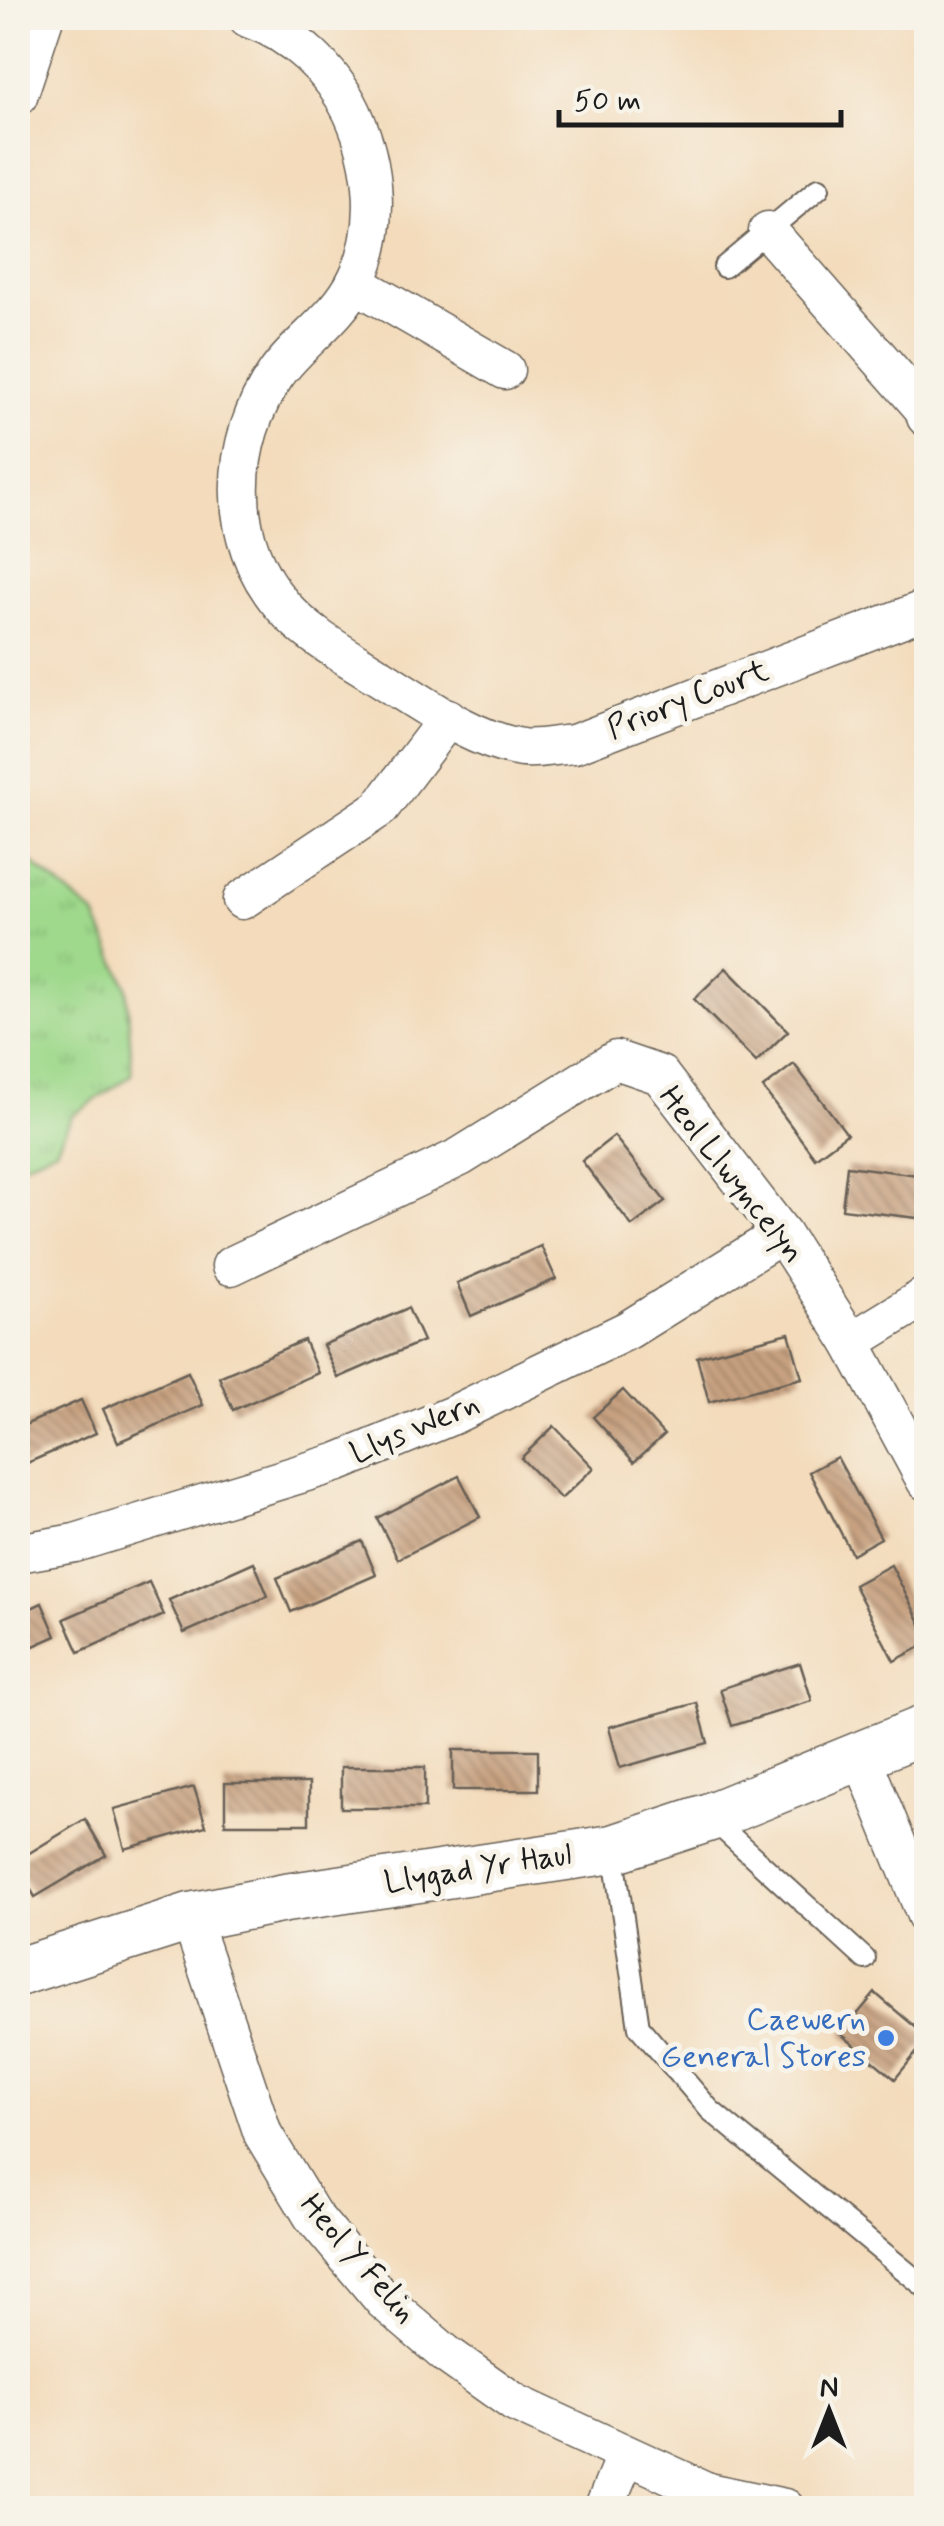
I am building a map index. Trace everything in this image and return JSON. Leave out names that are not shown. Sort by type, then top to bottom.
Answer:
[{"type":"street","points":[[18,96],[44,18]]},
{"type":"street","name":"Priory Court","points":[[248,18],[283,35],[308,54],[348,102],[369,160],[373,208],[366,254],[355,283],[262,395],[241,455],[242,519],[250,550],[263,578],[301,625],[448,718],[501,744],[526,748],[574,744],[926,609]]},
{"type":"street","points":[[768,231],[924,409],[926,417]]},
{"type":"street","points":[[355,283],[504,370]]},
{"type":"street","points":[[242,900],[380,808],[448,718]]},
{"type":"street","name":"Heol Llwyncelyn","points":[[232,1266],[460,1157],[616,1060],[660,1075],[782,1234],[851,1342],[926,1481]]},
{"type":"street","name":"Llys Wern","points":[[18,1553],[75,1543],[320,1468],[453,1416],[628,1330],[782,1234]]},
{"type":"street","points":[[851,1342],[926,1296]]},
{"type":"street","name":"Llygad Yr Haul","points":[[18,1972],[190,1917],[285,1898],[613,1848],[710,1817],[926,1729]]},
{"type":"street","points":[[861,1756],[926,1915]]},
{"type":"street","name":"Heol Y Felin","points":[[190,1917],[263,2134],[312,2215],[384,2300],[446,2354],[515,2403],[708,2492],[785,2508]]},
{"type":"street","points":[[604,2508],[625,2456]]},
{"type":"lane","points":[[724,267],[819,188]]},
{"type":"lane","points":[[710,1817],[865,1959]]},
{"type":"lane","points":[[613,1848],[639,2026],[710,2110],[926,2288]]},
{"type":"green space","points":[[18,851],[95,915],[127,987],[132,1075],[72,1116],[56,1149],[18,1166]]},
{"type":"building","points":[[726,968],[788,1031],[756,1062],[694,999]]},
{"type":"building","points":[[794,1064],[847,1134],[815,1158],[763,1088]]},
{"type":"building","points":[[614,1136],[665,1201],[632,1226],[582,1161]]},
{"type":"building","points":[[847,1166],[926,1176],[926,1219],[842,1209]]},
{"type":"building","points":[[541,1246],[556,1279],[471,1316],[457,1283]]},
{"type":"building","points":[[408,1308],[423,1341],[338,1378],[323,1345]]},
{"type":"building","points":[[789,1333],[802,1378],[709,1402],[697,1357]]},
{"type":"building","points":[[304,1340],[318,1373],[233,1410],[219,1377]]},
{"type":"building","points":[[188,1372],[203,1405],[118,1442],[103,1409]]},
{"type":"building","points":[[623,1390],[664,1435],[634,1462],[593,1417]]},
{"type":"building","points":[[81,1400],[96,1433],[18,1467],[18,1428]]},
{"type":"building","points":[[554,1426],[594,1468],[561,1499],[521,1458]]},
{"type":"building","points":[[837,1457],[881,1538],[852,1554],[809,1472]]},
{"type":"building","points":[[459,1476],[480,1517],[398,1559],[377,1518]]},
{"type":"building","points":[[362,1541],[376,1575],[291,1612],[277,1578]]},
{"type":"building","points":[[254,1562],[268,1596],[184,1633],[169,1600]]},
{"type":"building","points":[[891,1565],[926,1634],[926,1644],[894,1661],[854,1585]]},
{"type":"building","points":[[149,1582],[164,1615],[79,1652],[64,1619]]},
{"type":"building","points":[[42,1603],[56,1636],[18,1653],[18,1614]]},
{"type":"building","points":[[800,1663],[812,1701],[732,1726],[720,1689]]},
{"type":"building","points":[[697,1703],[708,1743],[620,1768],[609,1727]]},
{"type":"building","points":[[453,1750],[538,1750],[538,1790],[453,1790]]},
{"type":"building","points":[[341,1767],[425,1767],[425,1808],[341,1808]]},
{"type":"building","points":[[225,1783],[309,1783],[309,1824],[225,1824]]},
{"type":"building","points":[[194,1787],[206,1826],[125,1849],[114,1809]]},
{"type":"building","points":[[85,1819],[106,1855],[35,1897],[18,1868],[18,1860]]},
{"type":"building","name":"Caewern General Stores","points":[[875,1993],[926,2036],[895,2079],[841,2034]]},
{"type":"place","name":"Caewern General Stores","points":[[886,2038]]}]
